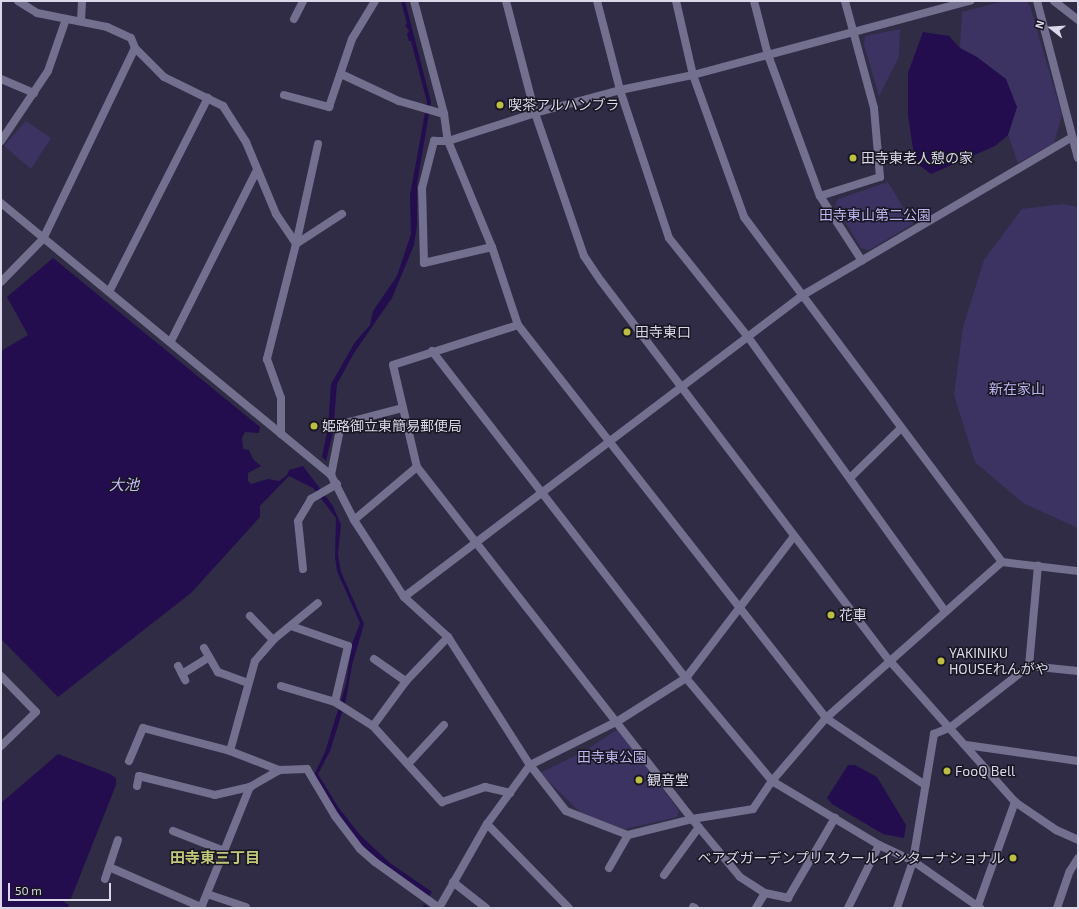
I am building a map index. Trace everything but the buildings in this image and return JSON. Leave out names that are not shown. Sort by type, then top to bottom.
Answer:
[{"type":"street","points":[[81,21],[82,1]]},
{"type":"street","points":[[294,19],[303,1]]},
{"type":"street","points":[[284,95],[329,107],[352,39],[376,1]]},
{"type":"street","points":[[414,1],[444,114],[448,141],[492,247],[518,325],[740,606],[826,718],[926,785]]},
{"type":"street","points":[[506,1],[535,113],[584,256],[601,281],[682,384],[794,536],[889,660],[951,727],[1015,802],[1056,830],[1078,840]]},
{"type":"street","points":[[597,1],[620,90],[669,238],[748,337],[946,611]]},
{"type":"street","points":[[676,1],[693,74],[744,217],[1002,562]]},
{"type":"street","points":[[754,1],[768,55],[820,196],[862,261]]},
{"type":"street","points":[[820,196],[880,177],[874,108],[845,1]]},
{"type":"street","points":[[935,1],[937,10]]},
{"type":"street","points":[[492,247],[424,263],[422,188],[434,141],[448,141],[535,113],[620,90],[693,74],[768,55],[852,31],[970,1]]},
{"type":"street","points":[[1037,1],[1078,158]]},
{"type":"street","points":[[1054,1],[1078,20]]},
{"type":"street","points":[[23,2],[37,13],[107,27],[131,38],[135,48],[164,77],[183,89],[208,98],[223,106],[246,142],[276,214],[296,244]]},
{"type":"street","points":[[1,141],[48,71],[66,19]]},
{"type":"street","points":[[1,282],[43,239],[135,48]]},
{"type":"street","points":[[341,74],[398,101],[444,114]]},
{"type":"street","points":[[1,79],[34,93]]},
{"type":"street","points":[[109,292],[208,98]]},
{"type":"street","points":[[404,597],[682,384],[748,337],[803,295],[1072,137]]},
{"type":"street","points":[[281,434],[281,398],[267,359],[296,244],[318,144]]},
{"type":"street","points":[[170,341],[257,170]]},
{"type":"street","points":[[1,203],[331,475],[337,484],[354,520],[404,597],[448,637],[530,766],[566,811],[628,835],[692,819],[754,809],[772,781],[826,718],[889,660],[1002,562],[1038,565],[1078,571]]},
{"type":"street","points":[[296,244],[342,214]]},
{"type":"street","points":[[518,325],[432,351],[392,365],[417,467],[618,721],[692,819],[740,877],[765,893],[788,898],[835,818]]},
{"type":"street","points":[[432,351],[686,678],[772,781],[879,845],[913,861],[978,907],[1015,802]]},
{"type":"street","points":[[331,475],[341,424],[403,408]]},
{"type":"street","points":[[850,478],[901,428]]},
{"type":"street","points":[[354,520],[417,467]]},
{"type":"street","points":[[302,569],[298,521],[311,499],[337,484]]},
{"type":"street","points":[[129,761],[143,728],[230,751],[279,770],[307,769],[335,816],[360,849],[375,862],[439,908],[487,824],[530,766],[618,721],[686,678],[794,536]]},
{"type":"street","points":[[1029,666],[1038,565]]},
{"type":"street","points":[[230,751],[255,661],[273,640],[318,603]]},
{"type":"street","points":[[250,616],[273,640]]},
{"type":"street","points":[[291,626],[348,646],[335,702]]},
{"type":"street","points":[[373,726],[406,682],[448,637]]},
{"type":"street","points":[[204,648],[218,672],[248,683]]},
{"type":"street","points":[[178,666],[184,677],[209,657]]},
{"type":"street","points":[[374,659],[406,682]]},
{"type":"street","points":[[897,908],[913,861],[934,734],[951,727],[1029,666],[1078,671]]},
{"type":"street","points":[[1,676],[36,712],[1,746]]},
{"type":"street","points":[[282,686],[335,702],[373,726],[442,802],[485,787],[510,793]]},
{"type":"street","points":[[408,764],[444,725]]},
{"type":"street","points":[[966,745],[1078,760]]},
{"type":"street","points":[[137,786],[139,776],[215,795],[250,787],[279,770]]},
{"type":"street","points":[[109,867],[201,908],[250,787]]},
{"type":"street","points":[[487,824],[569,908]]},
{"type":"street","points":[[664,874],[699,827]]},
{"type":"street","points":[[173,831],[224,851]]},
{"type":"street","points":[[609,868],[628,835]]},
{"type":"street","points":[[105,878],[118,840]]},
{"type":"street","points":[[848,908],[879,845]]},
{"type":"street","points":[[1057,908],[1070,871],[1078,858]]},
{"type":"street","points":[[453,882],[486,908]]},
{"type":"street","points":[[756,908],[765,893]]},
{"type":"street","points":[[206,894],[246,907]]},
{"type":"green space","points":[[1004,1],[1026,1],[1030,6],[1062,115],[1054,143],[1018,163],[1008,135],[1017,107],[960,48],[962,12]]},
{"type":"green space","points":[[900,29],[899,57],[879,96],[864,45],[865,36]]},
{"type":"green space","points":[[26,121],[51,138],[31,169],[4,146]]},
{"type":"green space","name":"田寺東山第二公園","points":[[888,182],[913,224],[869,250],[861,248],[835,205],[838,199]]},
{"type":"green space","name":"新在家山","points":[[1063,204],[1078,207],[1078,528],[1023,503],[975,462],[954,395],[963,327],[984,260],[1022,209]]},
{"type":"green space","name":"田寺東公園","points":[[618,729],[679,811],[677,817],[625,829],[581,813],[540,773],[583,752]]},
{"type":"water","points":[[401,1],[405,1],[431,102],[417,184],[417,225],[414,245],[392,298],[354,353],[337,384],[333,432],[326,461],[322,457],[328,427],[331,384],[355,342],[370,325],[373,311],[397,276],[411,234],[410,195],[427,102],[411,41],[409,41],[407,34],[409,31],[405,25],[407,24]]},
{"type":"water","points":[[923,32],[949,36],[960,48],[977,57],[1006,79],[1017,107],[1008,135],[995,146],[931,174],[915,162],[908,116],[908,73]]},
{"type":"water","name":"大池","points":[[53,258],[260,427],[259,433],[245,432],[242,438],[243,449],[249,450],[253,459],[261,466],[248,473],[248,481],[251,484],[268,479],[279,481],[287,475],[289,470],[303,466],[333,506],[341,525],[338,555],[341,572],[364,624],[352,665],[346,700],[330,751],[318,774],[338,807],[361,836],[390,863],[432,892],[429,896],[386,867],[355,839],[332,806],[314,775],[325,752],[346,684],[352,644],[360,623],[337,571],[335,557],[336,518],[313,488],[289,476],[260,506],[260,517],[191,593],[58,697],[1,639],[1,351],[28,335],[7,297]]},
{"type":"water","points":[[58,754],[110,774],[116,778],[116,785],[70,901],[65,899],[64,902],[69,905],[67,908],[1,908],[1,803]]},
{"type":"water","points":[[848,765],[855,765],[877,777],[906,825],[904,838],[883,834],[832,804],[827,798]]},
{"type":"place","name":"喫茶アルハンブラ","points":[[500,105]]},
{"type":"place","name":"田寺東老人憩の家","points":[[853,158]]},
{"type":"place","name":"田寺東口","points":[[627,332]]},
{"type":"place","name":"姫路御立東簡易郵便局","points":[[314,426]]},
{"type":"place","name":"花車","points":[[831,615]]},
{"type":"place","name":"YAKINIKU HOUSEれんがや","points":[[941,661]]},
{"type":"place","name":"FooQ Bell","points":[[947,771]]},
{"type":"place","name":"観音堂","points":[[639,780]]},
{"type":"place","name":"ベアズガーデンプリスクールインターナショナル","points":[[1013,858]]},
{"type":"district","name":"田寺東三丁目","points":[[215,858]]}]
